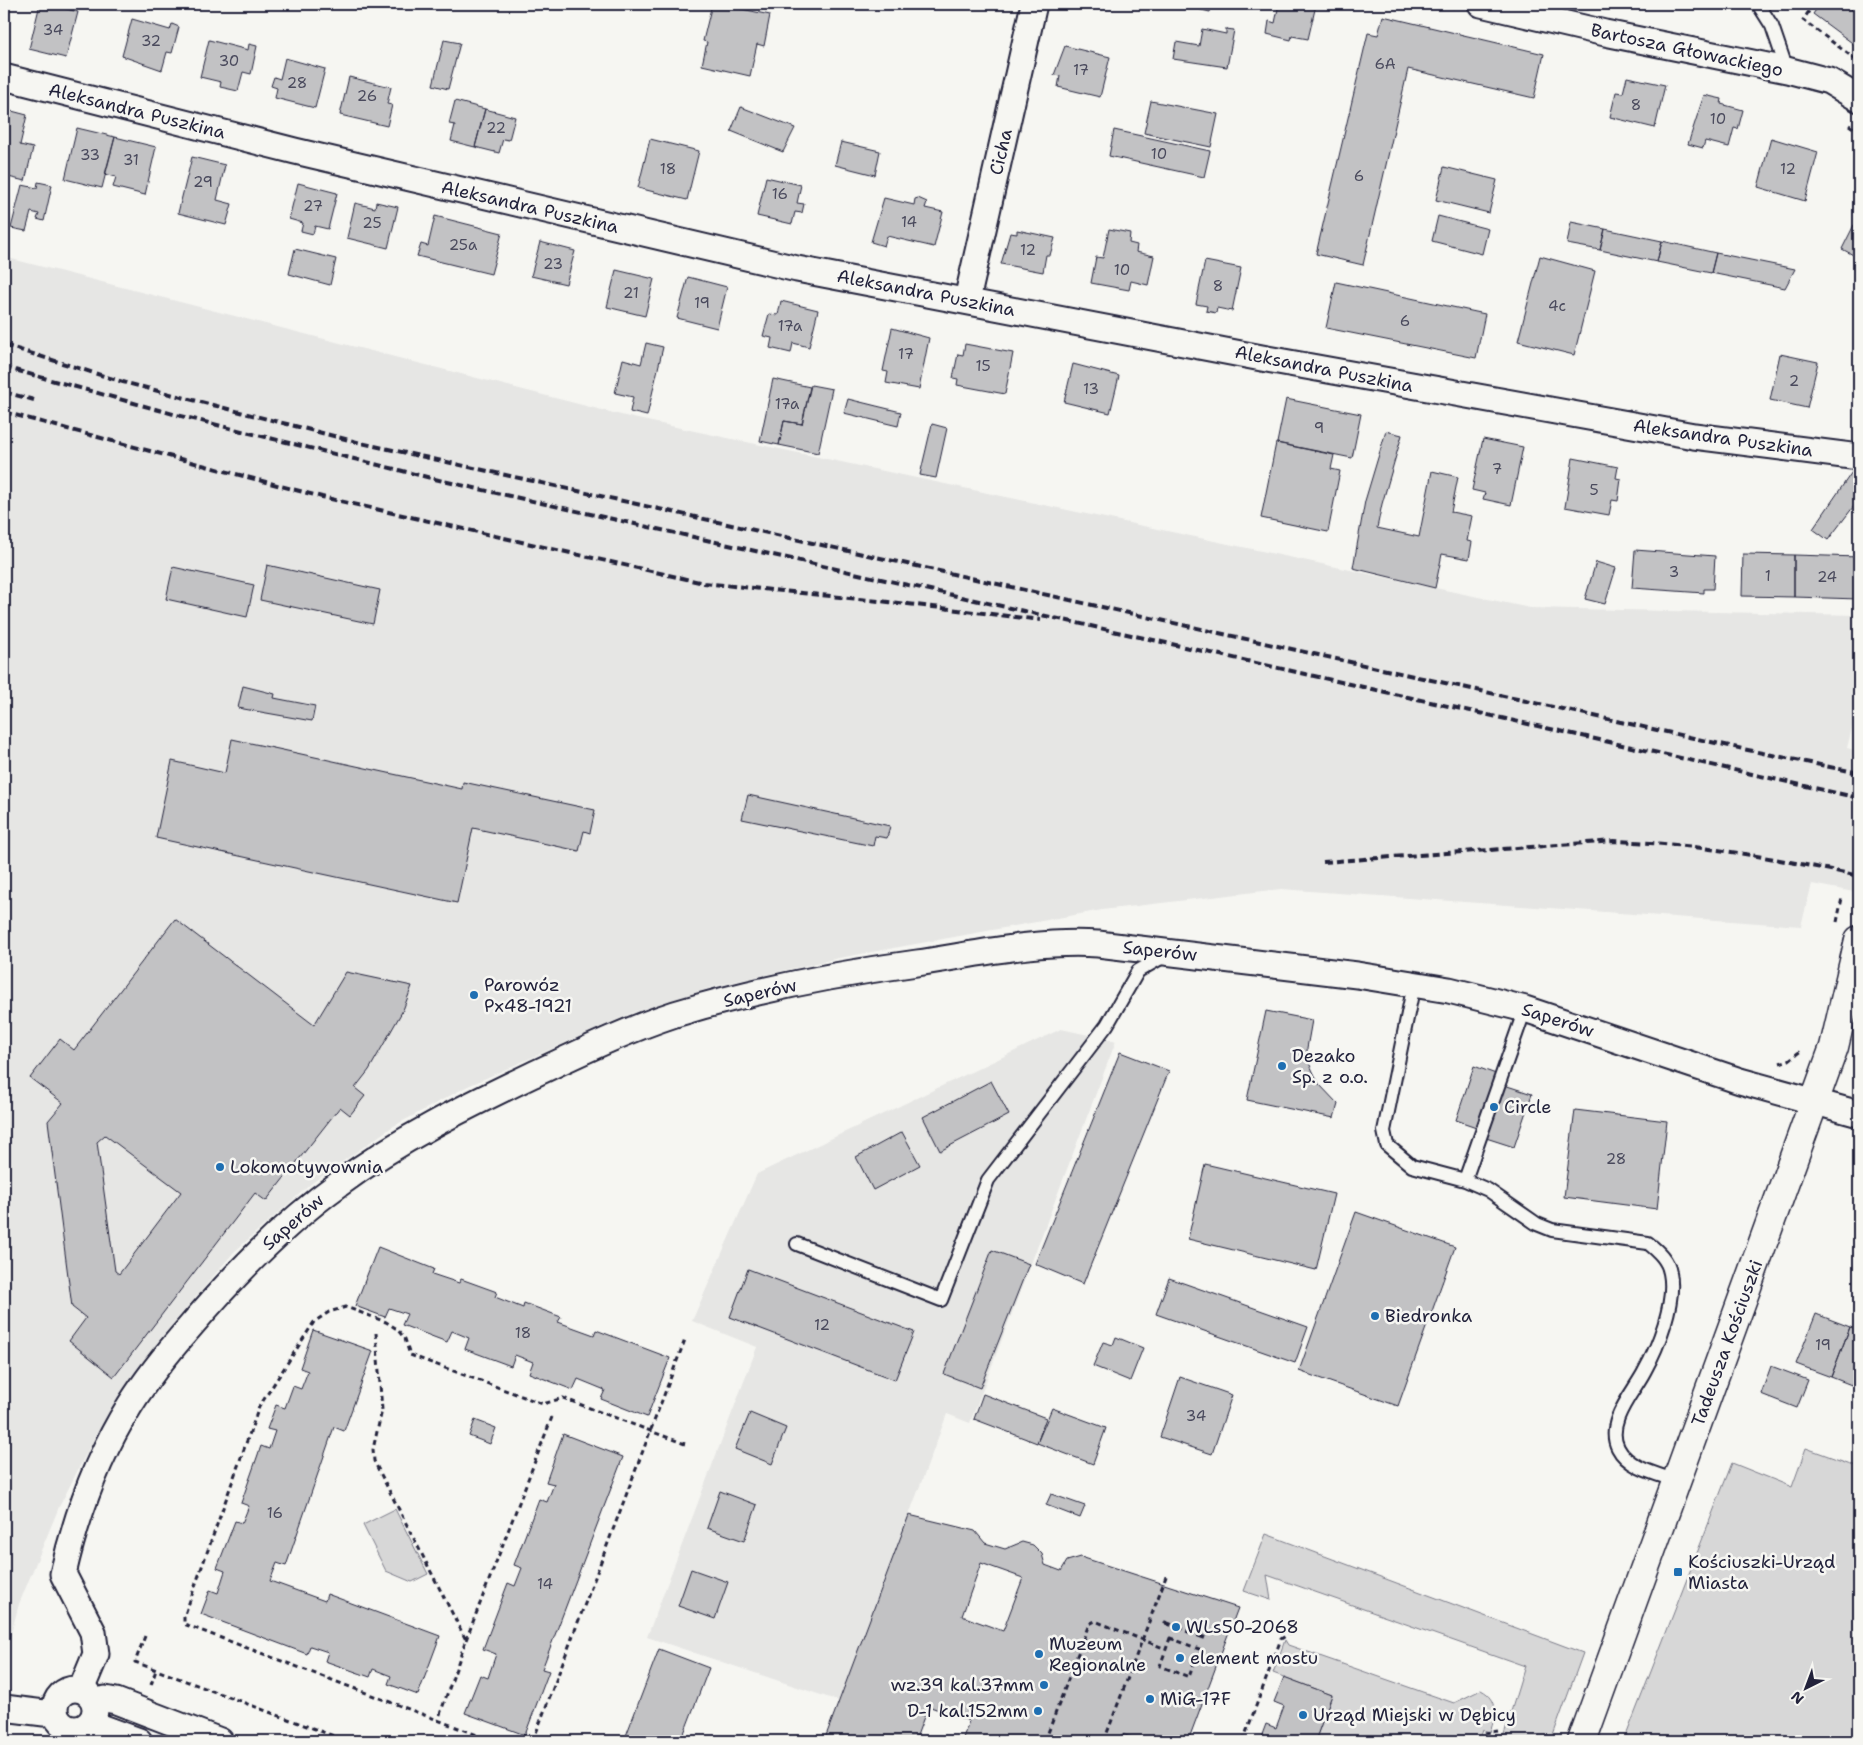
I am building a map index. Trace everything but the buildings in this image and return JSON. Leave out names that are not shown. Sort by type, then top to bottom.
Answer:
[{"type":"street","name":"Cicha","points":[[967,300],[1034,4]]},
{"type":"street","name":"Bartosza Głowackiego","points":[[1481,4],[1605,33],[1787,70],[1828,81],[1859,99]]},
{"type":"street","name":"Aleksandra Puszkina","points":[[4,77],[295,152],[798,269],[1266,358],[1694,436],[1859,457]]},
{"type":"street","name":"Tadeusza Kościuszki","points":[[1582,1741],[1834,1048],[1859,940]]},
{"type":"street","name":"Saperów","points":[[75,1716],[96,1654],[94,1632],[63,1574],[70,1542],[109,1442],[130,1404],[210,1303],[246,1263],[291,1221],[340,1183],[441,1120],[618,1035],[674,1015],[756,992],[874,969],[1063,942],[1208,956],[1414,984],[1478,996],[1525,1009],[1740,1080],[1859,1114]]},
{"type":"street","points":[[75,1716],[105,1699],[116,1701],[220,1741]]},
{"type":"street","points":[[4,1708],[75,1716],[139,1741]]},
{"type":"lane","points":[[1758,4],[1772,26],[1787,70]]},
{"type":"lane","points":[[797,1244],[941,1300],[988,1180],[1107,1025],[1138,971],[1170,953]]},
{"type":"lane","points":[[1414,984],[1384,1131],[1387,1145],[1412,1166],[1465,1180],[1488,1190],[1536,1224],[1552,1230],[1648,1243],[1659,1251],[1670,1273],[1671,1290],[1667,1314],[1646,1370],[1619,1416],[1615,1439],[1618,1449],[1633,1465],[1677,1481]]},
{"type":"lane","points":[[1465,1180],[1525,1009]]},
{"type":"path","points":[[1814,4],[1803,20],[1859,62]]},
{"type":"path","points":[[1773,1065],[1789,1060],[1805,1047]]},
{"type":"path","points":[[493,1741],[187,1627],[183,1620],[259,1406],[314,1322],[329,1312],[346,1307],[386,1322],[397,1330],[404,1339],[410,1355],[543,1404],[563,1398],[685,1444]]},
{"type":"path","points":[[376,1333],[382,1410],[373,1449],[374,1461],[466,1640]]},
{"type":"path","points":[[533,1741],[686,1337]]},
{"type":"path","points":[[438,1720],[466,1640],[552,1417]]},
{"type":"path","points":[[1104,1741],[1167,1574]]},
{"type":"path","points":[[1044,1741],[1089,1624],[1095,1621],[1166,1649]]},
{"type":"path","points":[[1244,1741],[1281,1639],[1290,1633],[1296,1633]]},
{"type":"path","points":[[145,1636],[135,1662],[347,1741]]},
{"type":"path","points":[[1170,1638],[1199,1649],[1189,1677],[1160,1666],[1166,1649],[1170,1638]]},
{"type":"path","points":[[1482,1741],[1484,1733],[1498,1731]]},
{"type":"shaded area","points":[[4,257],[633,418],[1530,608],[1859,615],[1859,700],[1847,748],[1859,751],[1859,893],[1812,884],[1801,926],[1281,889],[1102,910],[839,958],[716,986],[632,1013],[468,1086],[392,1127],[312,1183],[234,1252],[158,1341],[99,1429],[59,1507],[19,1604],[4,1659]]},
{"type":"shaded area","points":[[1061,1029],[1116,1041],[970,1423],[947,1414],[839,1701],[647,1637],[757,1347],[692,1321],[757,1174]]},
{"type":"shaded area","points":[[1806,1448],[1859,1467],[1859,1741],[1624,1741],[1732,1463],[1792,1487]]},
{"type":"shaded area","points":[[395,1509],[428,1574],[412,1582],[386,1571],[363,1525]]},
{"type":"shaded area","points":[[1266,1534],[1583,1653],[1551,1741],[1502,1741],[1525,1666],[1267,1575],[1271,1600],[1244,1591]]},
{"type":"shaded area","points":[[1285,1640],[1288,1645],[1454,1703],[1481,1690],[1494,1703],[1495,1714],[1490,1732],[1483,1730],[1479,1741],[1315,1741],[1332,1695],[1273,1673]]},
{"type":"railway","points":[[4,345],[123,382],[361,443],[1743,749],[1859,773]]},
{"type":"railway","points":[[4,367],[177,415],[443,481],[1859,798]]},
{"type":"railway","points":[[4,392],[34,400]]},
{"type":"railway","points":[[4,412],[322,497],[704,583],[1041,620]]},
{"type":"railway","points":[[1323,862],[1614,841],[1677,845],[1738,853],[1859,876]]},
{"type":"railway","points":[[1164,1622],[1205,1638]]},
{"type":"place","name":"Parowóz Px48-1921","points":[[474,995]]},
{"type":"place","name":"Dezako Sp. z o.o.","points":[[1282,1066]]},
{"type":"place","name":"Circle","points":[[1494,1107]]},
{"type":"place","name":"Lokomotywownia","points":[[220,1167]]},
{"type":"place","name":"Biedronka","points":[[1375,1316]]},
{"type":"place","name":"Kościuszki-Urząd Miasta","points":[[1678,1572]]},
{"type":"place","name":"WLs50-2068","points":[[1176,1627]]},
{"type":"place","name":"Muzeum Regionalne","points":[[1039,1654]]},
{"type":"place","name":"element mostu","points":[[1180,1658]]},
{"type":"place","name":"wz.39 kal.37mm","points":[[1044,1685]]},
{"type":"place","name":"MiG-17F","points":[[1150,1699]]},
{"type":"place","name":"D-1 kal.152mm","points":[[1038,1711]]},
{"type":"place","name":"Urząd Miejski w Dębicy","points":[[1303,1715]]}]
